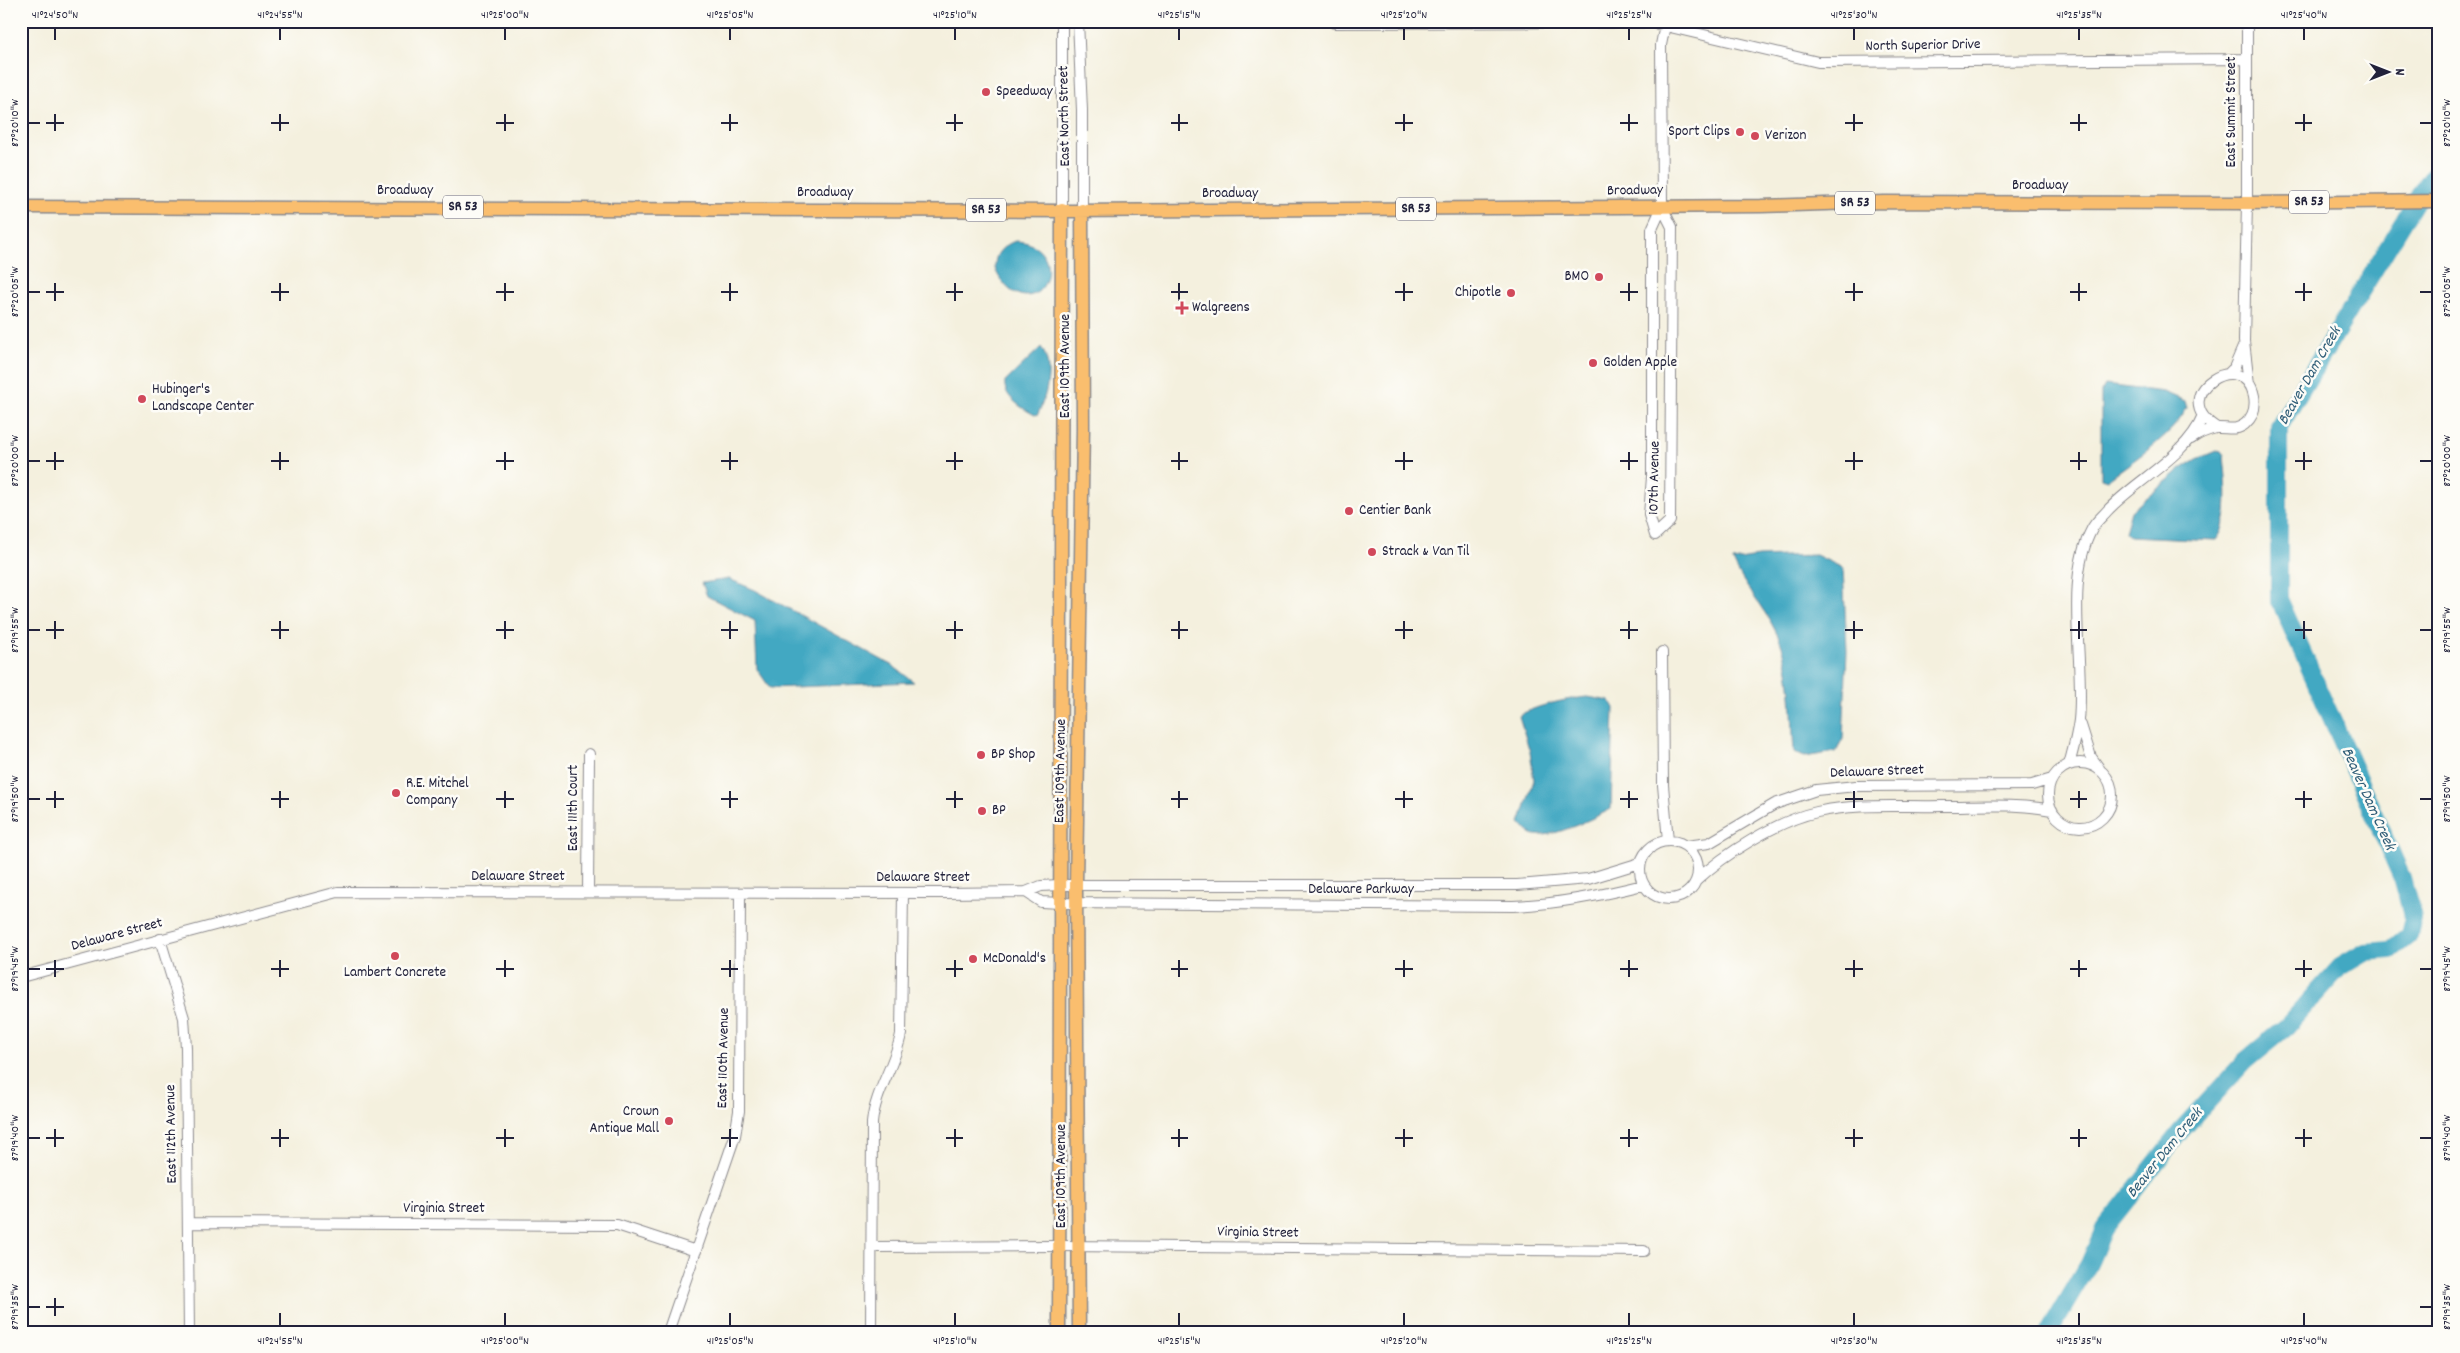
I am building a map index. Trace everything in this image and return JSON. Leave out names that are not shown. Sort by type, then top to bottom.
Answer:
[{"type":"main road","name":"Broadway","points":[[21,207],[1082,210],[1662,207],[1884,202],[2247,203],[2438,201]]},
{"type":"main road","name":"East 109th Avenue","points":[[1059,1332],[1059,885],[1063,428],[1062,210]]},
{"type":"main road","name":"East 109th Avenue","points":[[1079,1332],[1076,886],[1083,419],[1082,210]]},
{"type":"street","name":"East North Street","points":[[1062,21],[1062,210]]},
{"type":"street","name":"East North Street","points":[[1078,21],[1082,110],[1082,210]]},
{"type":"street","name":"East Summit Street","points":[[2244,341],[2247,203],[2247,21]]},
{"type":"street","name":"North Superior Drive","points":[[1334,23],[1649,22],[1818,62],[2247,59]]},
{"type":"street","name":"107th Avenue","points":[[1662,207],[1672,227],[1670,521],[1655,534],[1649,515],[1652,477],[1652,229],[1662,207],[1661,45],[1665,25]]},
{"type":"street","points":[[2228,374],[2234,368],[2244,341]]},
{"type":"street","points":[[2188,441],[2217,428],[2235,429],[2250,418],[2255,401],[2246,373],[2244,341]]},
{"type":"street","points":[[2217,428],[2203,416],[2200,407],[2202,389],[2216,376],[2228,374],[2242,378],[2249,384]]},
{"type":"street","points":[[2099,768],[2084,763],[2068,765],[2059,770],[2052,779],[2048,789],[2048,800],[2058,819],[2078,828],[2089,826],[2098,822],[2106,815],[2113,795],[2106,776],[2099,768],[2084,741],[2079,719],[2079,572],[2084,547],[2093,527],[2117,501],[2188,441],[2199,426],[2203,416]]},
{"type":"street","points":[[1662,652],[1662,785],[1668,841]]},
{"type":"street","points":[[2068,765],[2079,719]]},
{"type":"street","name":"East 111th Court","points":[[588,892],[589,754]]},
{"type":"street","name":"Delaware Street","points":[[1686,846],[1709,843],[1775,804],[1816,790],[1856,786],[2032,784],[2052,779]]},
{"type":"street","points":[[1696,881],[1697,862],[1686,846],[1668,841],[1650,847],[1640,863],[1639,870],[1643,885],[1657,898],[1676,899],[1692,889],[1696,881],[1716,862],[1743,845],[1796,818],[1816,812],[1867,807],[2018,805],[2052,810]]},
{"type":"street","name":"Delaware Parkway","points":[[1076,886],[1549,884],[1588,879],[1640,863]]},
{"type":"street","name":"Delaware Parkway","points":[[1076,904],[1513,906],[1553,904],[1593,898],[1643,885]]},
{"type":"street","name":"Delaware Street","points":[[21,977],[338,892],[1026,892],[1041,886],[1076,886]]},
{"type":"street","name":"Delaware Street","points":[[1026,892],[1041,902],[1076,904]]},
{"type":"street","name":"East 110th Avenue","points":[[668,1332],[735,1136],[739,1111],[740,893]]},
{"type":"street","points":[[871,1332],[872,1123],[878,1093],[896,1055],[901,1034],[903,893]]},
{"type":"street","name":"East 112th Avenue","points":[[160,939],[184,1018],[186,1048],[188,1332]]},
{"type":"street","name":"Virginia Street","points":[[188,1223],[617,1225],[696,1251]]},
{"type":"street","name":"Virginia Street","points":[[872,1247],[1079,1246],[1644,1251]]},
{"type":"water","points":[[1015,241],[1031,244],[1042,252],[1047,263],[1047,275],[1044,285],[1036,293],[1026,296],[1013,292],[1005,285],[995,268],[996,258],[1000,251]]},
{"type":"water","points":[[1041,347],[1047,363],[1048,380],[1041,406],[1038,414],[1035,415],[1010,397],[1005,387],[1005,382]]},
{"type":"water","points":[[2105,385],[2164,392],[2185,401],[2187,408],[2181,418],[2162,438],[2107,480],[2101,478],[2101,392]]},
{"type":"water","points":[[2216,451],[2222,452],[2224,456],[2227,500],[2224,522],[2216,540],[2129,536],[2125,532],[2131,511],[2181,469],[2197,459]]},
{"type":"water","points":[[1816,555],[1843,568],[1847,651],[1843,739],[1836,752],[1804,757],[1794,752],[1789,674],[1781,644],[1770,621],[1733,561],[1758,557]]},
{"type":"water","points":[[729,579],[755,590],[893,666],[914,682],[770,688],[757,669],[755,621],[707,596],[702,583]]},
{"type":"water","points":[[1588,697],[1610,701],[1614,708],[1611,809],[1560,831],[1549,834],[1532,834],[1520,823],[1534,780],[1530,752],[1519,716],[1525,712],[1552,703]]},
{"type":"waterway","name":"Beaver Dam Creek","points":[[2049,1332],[2089,1264],[2104,1229],[2180,1132],[2246,1060],[2287,1026],[2340,967],[2365,952],[2391,950],[2409,935],[2413,918],[2402,878],[2279,599],[2279,427],[2428,181],[2439,170]]},
{"type":"place","name":"Speedway","points":[[986,92]]},
{"type":"place","name":"Sport Clips","points":[[1740,132]]},
{"type":"place","name":"Verizon","points":[[1755,136]]},
{"type":"place","name":"BMO","points":[[1599,277]]},
{"type":"place","name":"Chipotle","points":[[1511,293]]},
{"type":"place","name":"Walgreens","points":[[1182,308]]},
{"type":"place","name":"Golden Apple","points":[[1593,363]]},
{"type":"place","name":"Hubinger's Landscape Center","points":[[142,399]]},
{"type":"place","name":"Centier Bank","points":[[1349,511]]},
{"type":"place","name":"Strack & Van Til","points":[[1372,552]]},
{"type":"place","name":"BP Shop","points":[[981,755]]},
{"type":"place","name":"R.E. Mitchel Company","points":[[396,793]]},
{"type":"place","name":"BP","points":[[982,811]]},
{"type":"place","name":"Lambert Concrete","points":[[395,956]]},
{"type":"place","name":"McDonald's","points":[[973,959]]},
{"type":"place","name":"Crown Antique Mall","points":[[669,1121]]}]
